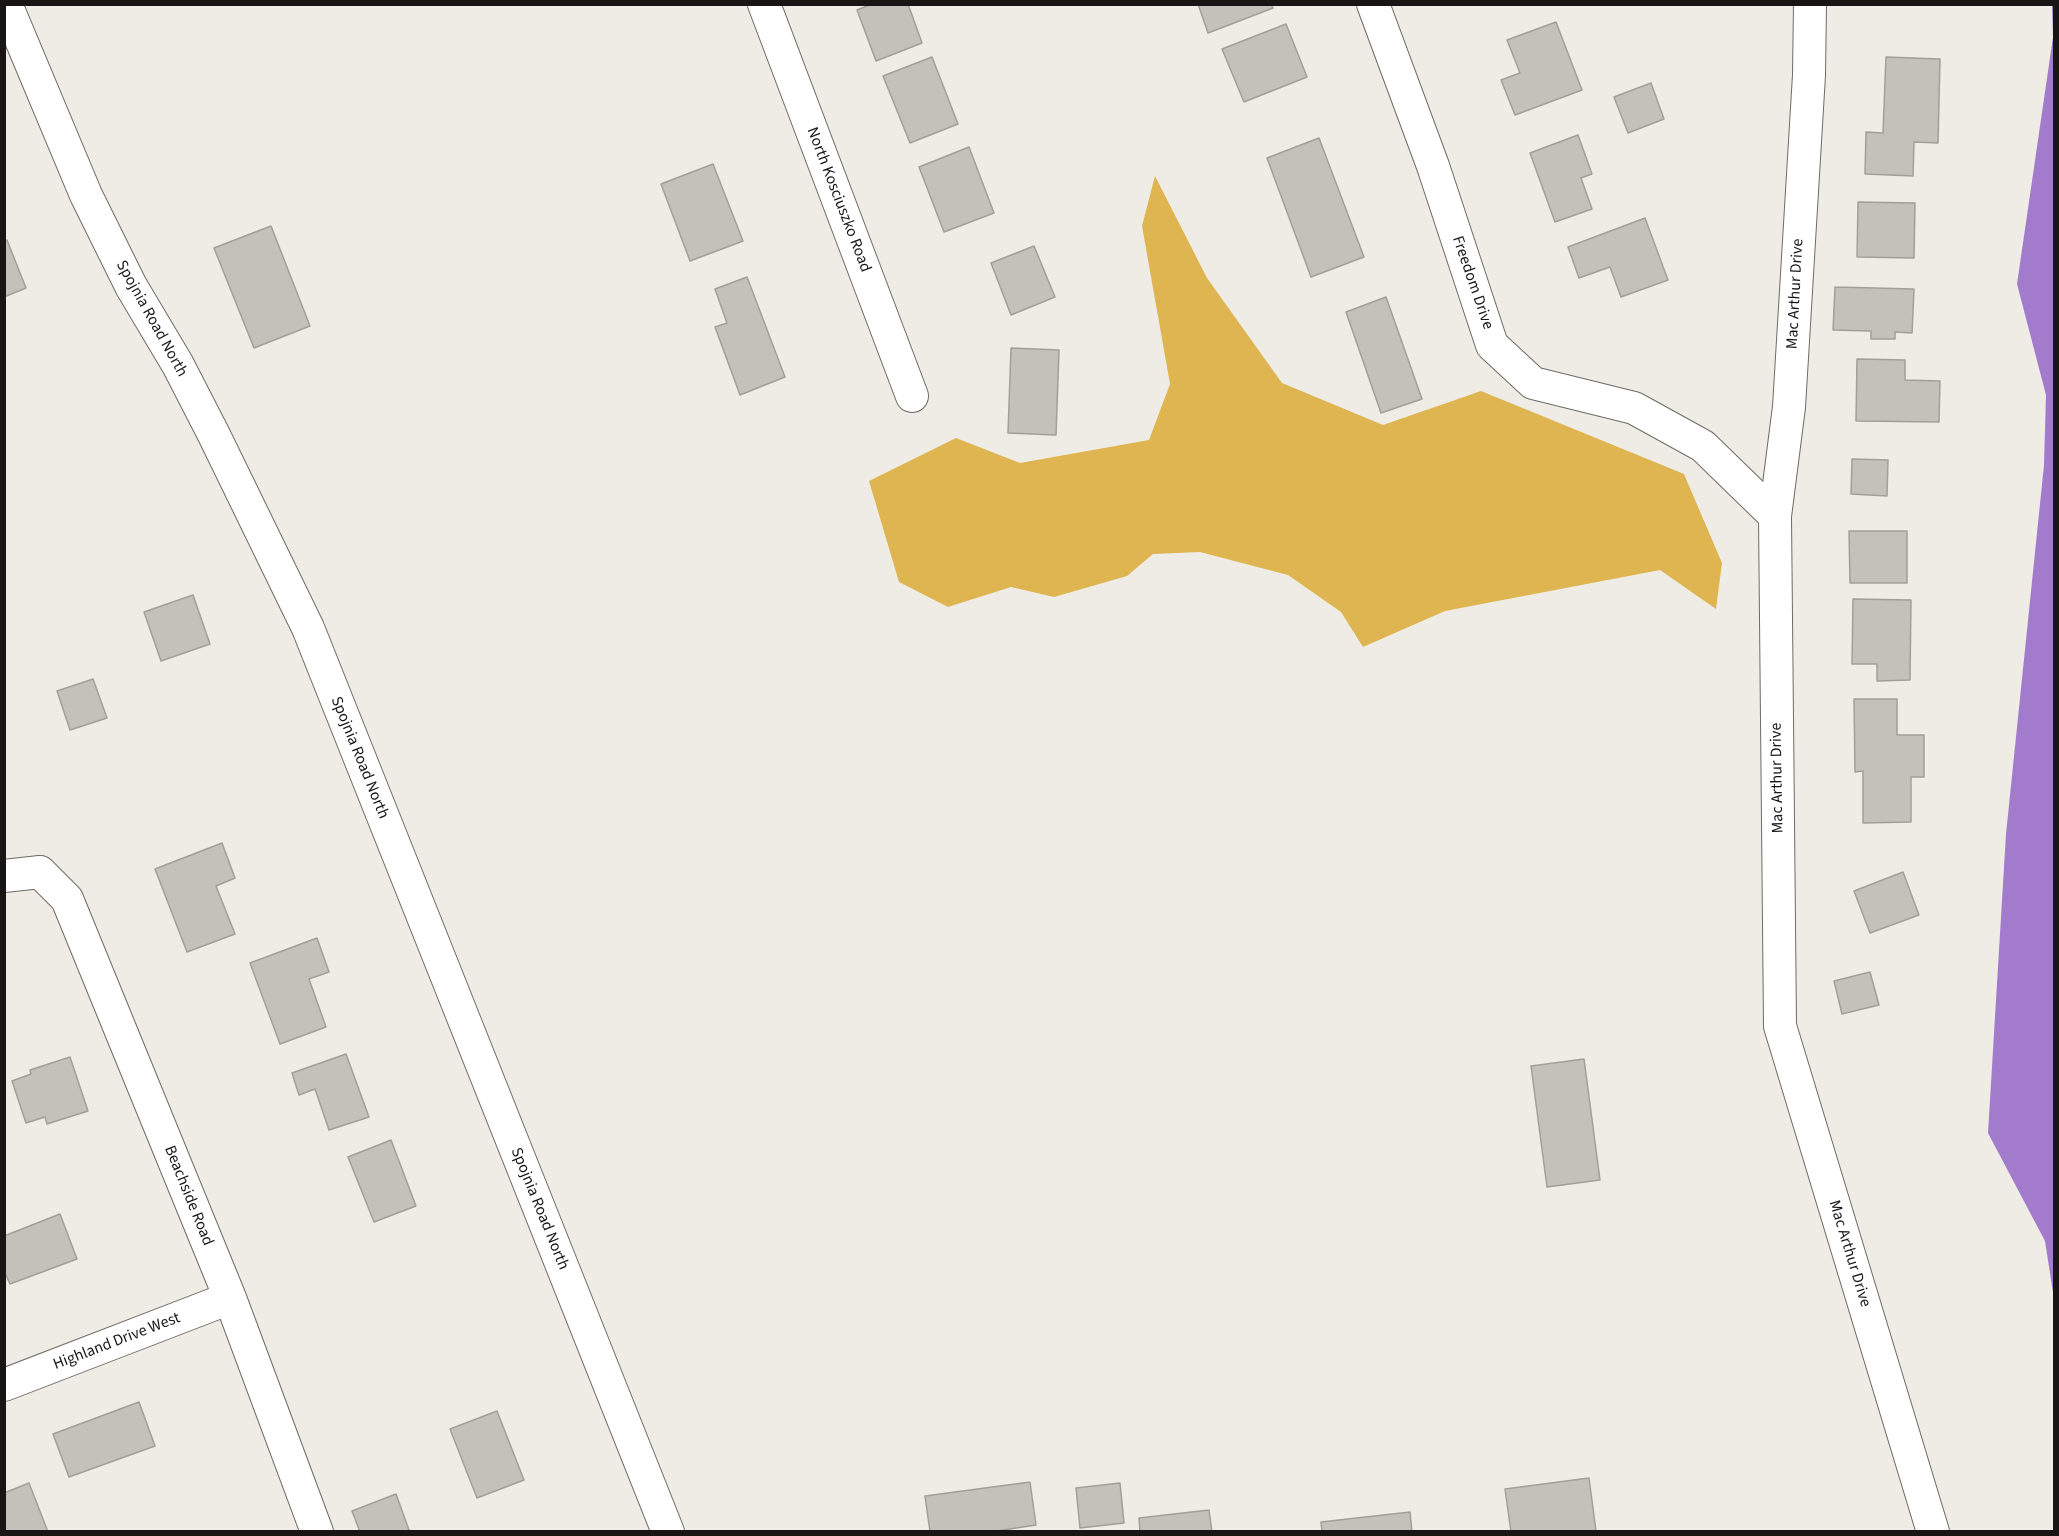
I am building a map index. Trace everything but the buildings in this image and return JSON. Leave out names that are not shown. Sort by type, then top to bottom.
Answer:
[{"type":"street","name":"Spojnia Road North","points":[[6,4],[86,195],[131,286],[178,365],[214,435],[308,628],[668,1532]]},
{"type":"street","name":"North Kosciuszko Road","points":[[764,4],[912,396]]},
{"type":"street","name":"Freedom Drive","points":[[1373,4],[1433,166],[1492,345],[1533,383],[1634,408],[1703,446],[1775,516]]},
{"type":"street","name":"Mac Arthur Drive","points":[[1810,4],[1809,75],[1789,407],[1775,516],[1780,1026],[1933,1532]]},
{"type":"street","name":"Beachside Road","points":[[4,876],[40,872],[67,899],[230,1298],[317,1532]]},
{"type":"street","name":"Highland Drive West","points":[[4,1386],[230,1298]]},
{"type":"shaded area","points":[[2052,5],[2054,5],[2054,1299],[2045,1241],[1988,1133],[2006,834],[2044,465],[2046,395],[2017,284],[2053,37]]},
{"type":"shaded area","points":[[1155,176],[1207,278],[1282,383],[1383,425],[1481,391],[1684,474],[1722,563],[1716,609],[1660,570],[1445,611],[1363,647],[1341,612],[1288,575],[1200,552],[1153,554],[1127,576],[1054,597],[1011,587],[948,607],[899,582],[869,481],[956,438],[1020,463],[1149,440],[1170,384],[1142,226]]}]
